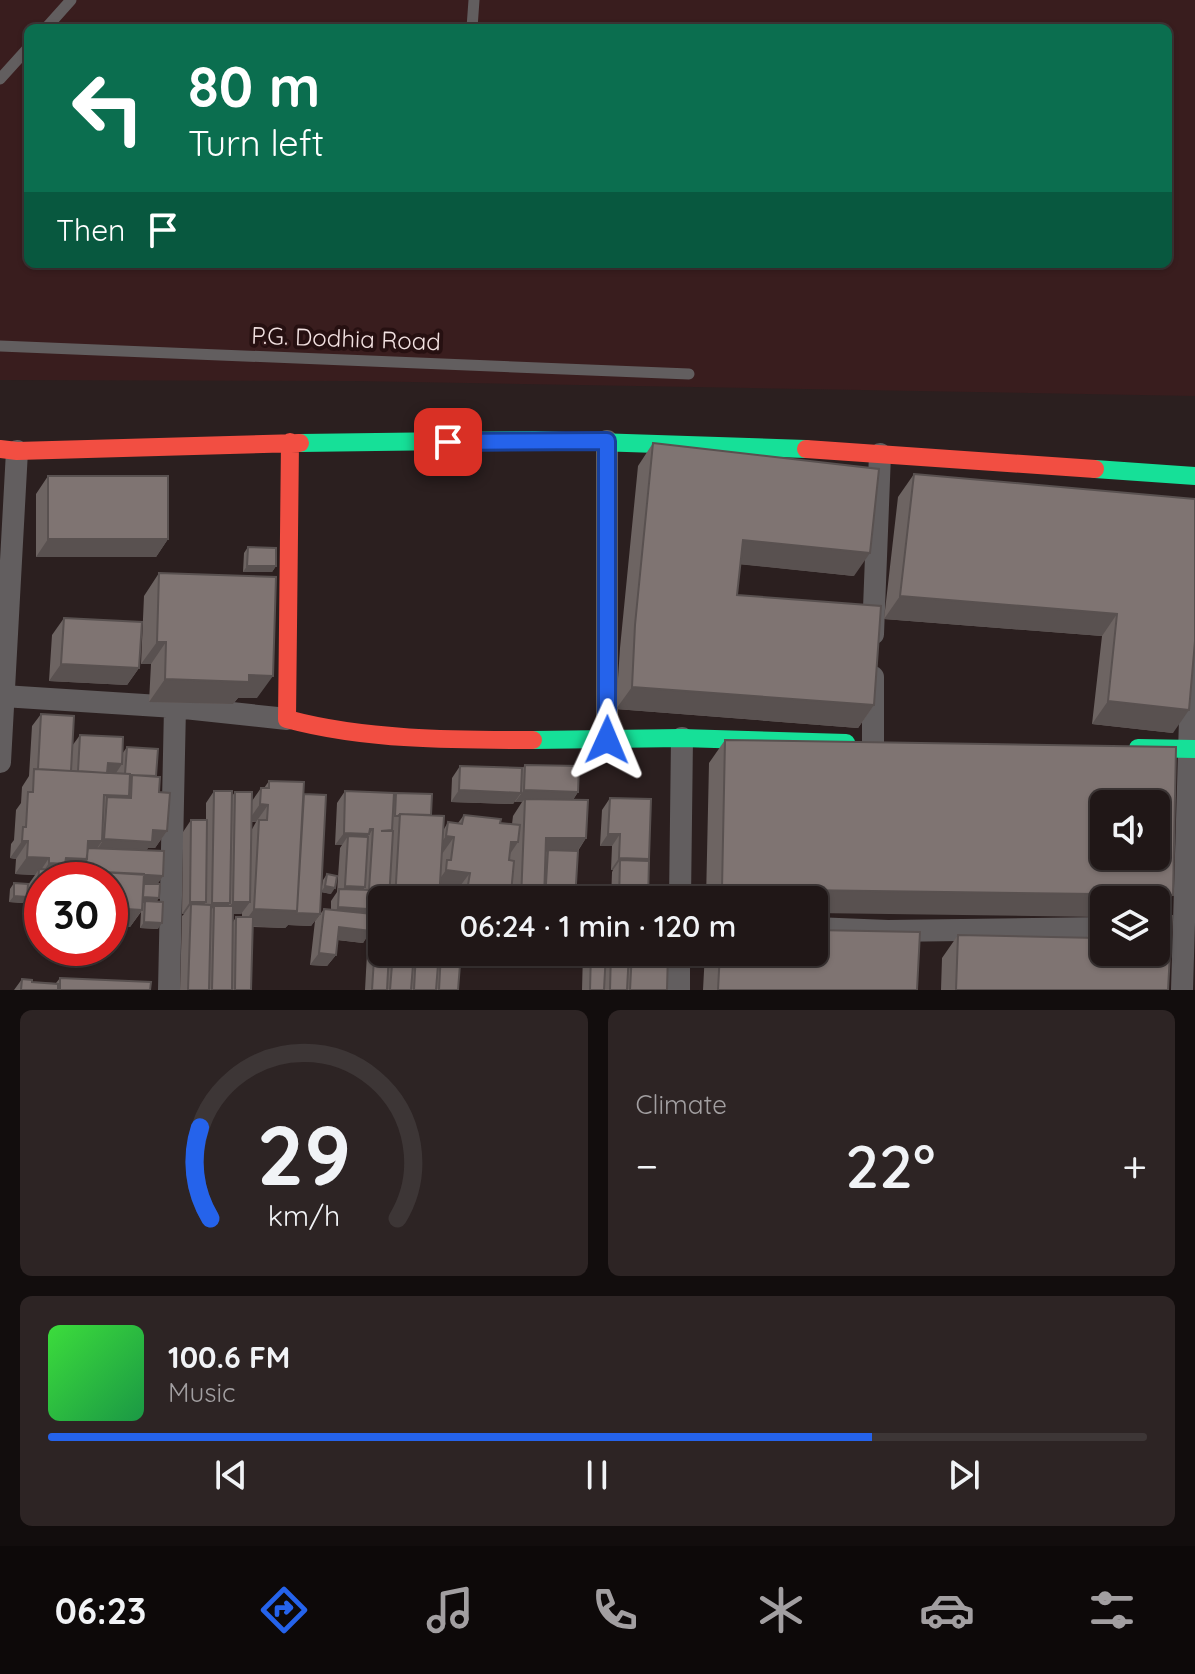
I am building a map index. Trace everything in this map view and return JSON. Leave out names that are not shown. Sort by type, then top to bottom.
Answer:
[{"type":"street","points":[[607,441],[607,740]]},
{"type":"street","points":[[0,762],[8,450],[290,442],[607,441],[767,446],[1195,476]]},
{"type":"street","points":[[287,719],[290,442]]},
{"type":"street","points":[[3,696],[175,707],[287,719],[323,729],[369,734],[498,740],[682,738],[881,744],[873,600],[880,454]]},
{"type":"street","points":[[1182,990],[1189,940],[1193,626]]},
{"type":"street","points":[[169,990],[175,707]]},
{"type":"street","points":[[680,886],[682,738]]},
{"type":"street","points":[[1126,748],[1192,749]]},
{"type":"street","points":[[828,929],[888,931],[1090,928]]},
{"type":"street","points":[[679,966],[679,990]]},
{"type":"lane","points":[[50,24],[71,0]]},
{"type":"lane","points":[[472,24],[474,0]]},
{"type":"lane","points":[[0,79],[24,52]]},
{"type":"lane","name":"P.G. Dodhia Road","points":[[0,346],[689,374]]},
{"type":"shaded area","points":[[0,0],[1195,0],[1195,396],[354,381],[0,380]]},
{"type":"building","points":[[653,443],[879,469],[870,553],[743,540],[737,595],[881,606],[874,705],[632,687]]},
{"type":"building","points":[[914,474],[1195,499],[1195,641],[1189,710],[1108,701],[1117,614],[900,596]]},
{"type":"building","points":[[48,476],[168,476],[168,539],[48,539]]},
{"type":"building","points":[[248,547],[276,548],[276,566],[247,566]]},
{"type":"building","points":[[159,573],[276,577],[273,676],[249,675],[249,682],[165,679],[166,642],[157,642]]},
{"type":"building","points":[[64,618],[142,622],[139,668],[61,664]]},
{"type":"building","points":[[41,714],[74,716],[71,771],[38,769]]},
{"type":"building","points":[[80,735],[123,737],[122,764],[108,763],[107,773],[78,771]]},
{"type":"building","points":[[725,740],[1176,747],[1173,895],[1170,895],[1170,886],[1090,886],[1090,894],[722,886]]},
{"type":"building","points":[[127,747],[158,749],[156,776],[132,775],[130,778],[130,774],[125,774]]},
{"type":"building","points":[[525,765],[579,766],[578,792],[524,790]]},
{"type":"building","points":[[460,766],[522,768],[521,793],[459,790]]},
{"type":"building","points":[[34,769],[130,774],[129,796],[104,795],[102,841],[88,841],[87,859],[66,858],[65,862],[49,862],[49,858],[27,857],[28,841],[22,841],[23,827],[26,827],[28,792],[33,792]]},
{"type":"building","points":[[132,775],[160,777],[159,792],[170,793],[167,831],[153,830],[152,842],[104,839],[107,797],[131,798]]},
{"type":"building","points":[[269,781],[304,782],[297,911],[254,909],[259,820],[267,820],[268,805],[260,804],[261,788],[269,788]]},
{"type":"building","points":[[214,791],[232,791],[230,903],[212,903]]},
{"type":"building","points":[[345,791],[394,793],[392,830],[381,831],[393,831],[390,886],[369,886],[373,829],[369,834],[344,833]]},
{"type":"building","points":[[235,792],[252,792],[250,902],[233,902]]},
{"type":"building","points":[[396,793],[432,794],[431,815],[395,816]]},
{"type":"building","points":[[304,794],[326,795],[320,914],[296,913]]},
{"type":"building","points":[[610,798],[651,799],[649,859],[619,858],[620,834],[608,834]]},
{"type":"building","points":[[525,799],[588,800],[586,838],[546,838],[544,886],[522,886]]},
{"type":"building","points":[[400,814],[444,816],[440,886],[396,886]]},
{"type":"building","points":[[464,815],[501,819],[500,823],[520,825],[518,842],[511,842],[509,860],[514,861],[512,886],[468,886],[470,873],[446,870],[447,860],[451,860],[454,837],[446,836],[448,822],[462,824]]},
{"type":"building","points":[[191,820],[207,820],[206,902],[190,902]]},
{"type":"building","points":[[348,836],[368,837],[365,887],[345,886]]},
{"type":"building","points":[[88,848],[164,851],[163,876],[128,874],[128,862],[86,862]]},
{"type":"building","points":[[548,850],[578,851],[576,886],[546,886]]},
{"type":"building","points":[[620,860],[649,861],[648,886],[619,886]]},
{"type":"building","points":[[128,873],[144,874],[142,910],[128,909]]},
{"type":"building","points":[[327,874],[337,876],[335,888],[325,886]]},
{"type":"building","points":[[14,883],[24,884],[24,897],[14,896]]},
{"type":"building","points":[[144,884],[160,884],[159,898],[143,897]]},
{"type":"building","points":[[339,889],[368,890],[368,909],[338,907]]},
{"type":"building","points":[[145,901],[163,902],[162,923],[144,922]]},
{"type":"building","points":[[191,904],[211,905],[209,990],[188,990]]},
{"type":"building","points":[[214,906],[233,906],[232,990],[212,990]]},
{"type":"building","points":[[324,909],[368,913],[368,931],[339,927],[336,955],[319,953]]},
{"type":"building","points":[[236,917],[253,917],[251,990],[235,990]]},
{"type":"building","points":[[828,930],[920,932],[917,990],[718,990],[719,966],[828,966]]},
{"type":"building","points":[[958,935],[1090,938],[1090,966],[1169,966],[1168,990],[956,990]]},
{"type":"building","points":[[374,966],[388,966],[387,990],[372,990]]},
{"type":"building","points":[[392,966],[413,966],[411,990],[390,990]]},
{"type":"building","points":[[415,966],[438,966],[436,990],[414,990]]},
{"type":"building","points":[[440,966],[460,966],[458,990],[439,990]]},
{"type":"building","points":[[591,966],[605,966],[604,990],[590,990]]},
{"type":"building","points":[[611,966],[628,966],[627,990],[610,990]]},
{"type":"building","points":[[631,966],[668,966],[667,990],[630,990]]},
{"type":"building","points":[[60,978],[151,982],[150,990],[60,990]]},
{"type":"building","points":[[22,979],[58,984],[58,990],[21,990]]},
{"type":"traffic: fast","points":[[300,443],[535,440],[806,449]]},
{"type":"traffic: fast","points":[[1095,469],[1195,476]]},
{"type":"traffic: fast","points":[[533,740],[682,738],[846,743]]},
{"type":"traffic: fast","points":[[1138,748],[1195,749]]},
{"type":"traffic: jam","points":[[290,442],[287,719],[378,735],[533,740]]},
{"type":"traffic: jam","points":[[0,449],[300,443]]},
{"type":"traffic: jam","points":[[806,449],[1095,469]]},
{"type":"route","points":[[448,442],[607,441],[607,740]]}]
